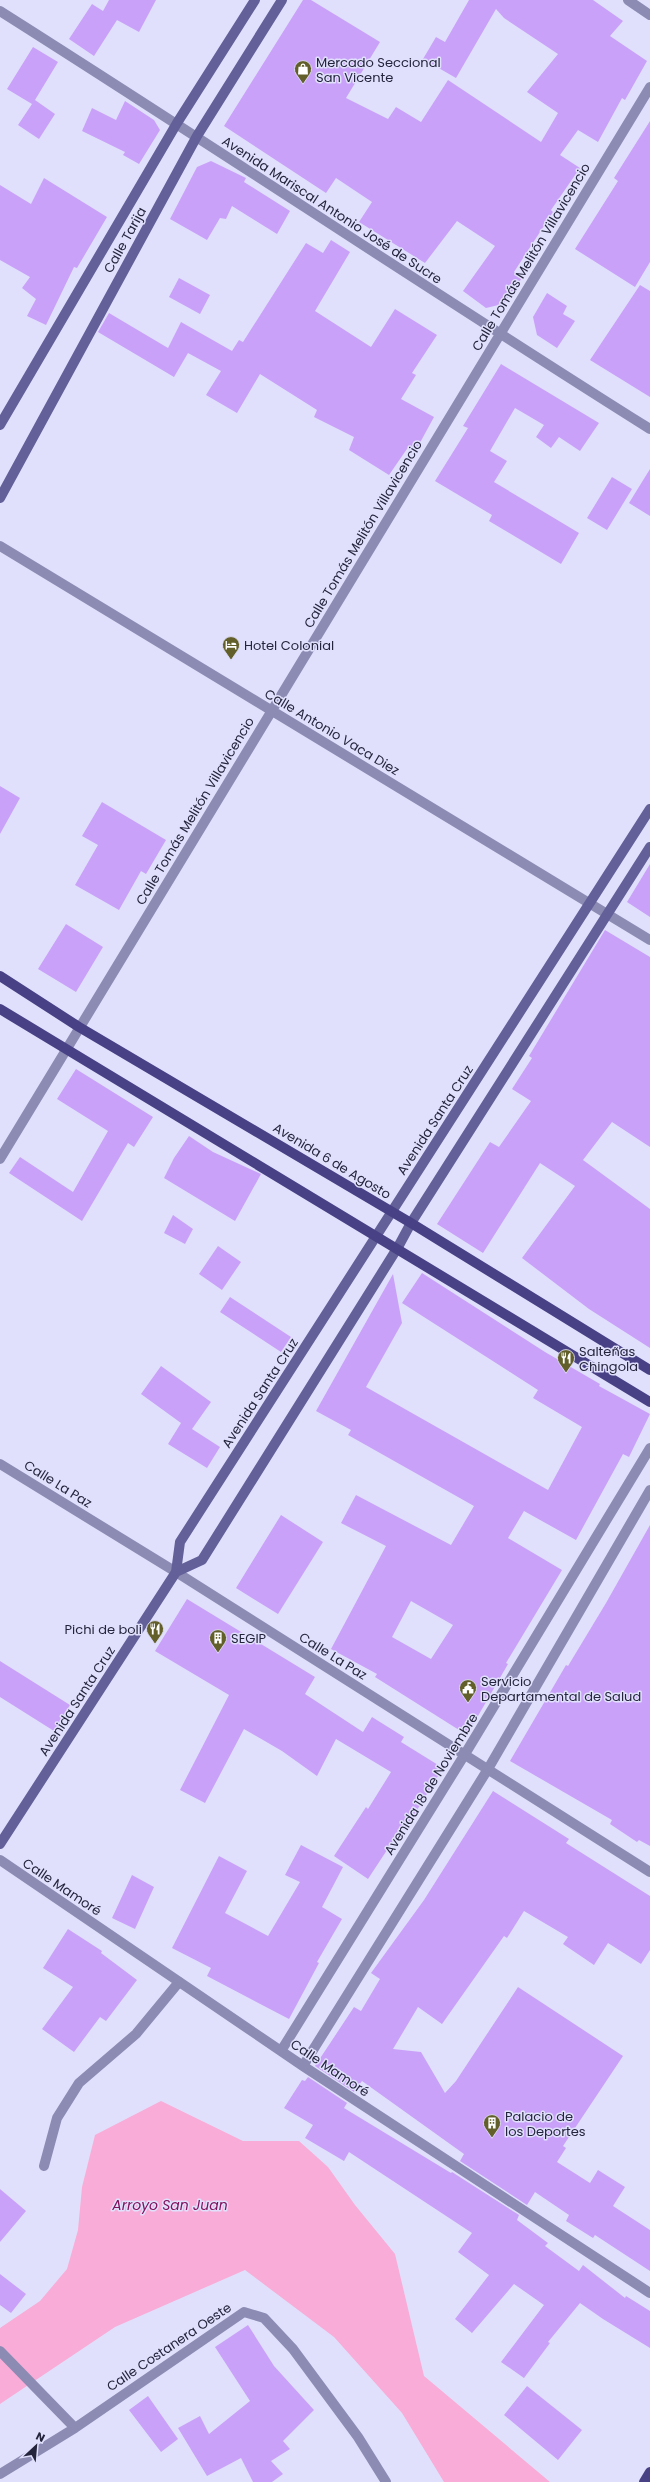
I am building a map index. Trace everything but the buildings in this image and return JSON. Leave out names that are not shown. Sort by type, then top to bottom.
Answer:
[{"type":"main road","name":"Calle Tarija","points":[[0,425],[177,124],[255,0]]},
{"type":"main road","name":"Calle Tarija","points":[[0,498],[196,136],[282,0]]},
{"type":"main road","name":"Avenida Santa Cruz","points":[[0,1844],[176,1572],[180,1542],[391,1211],[591,904],[650,809]]},
{"type":"main road","points":[[176,1572],[202,1560],[398,1248],[411,1223],[650,847]]},
{"type":"main road","name":"Avenida 6 de Agosto","points":[[0,976],[79,1027],[411,1223],[650,1370]]},
{"type":"main road","points":[[0,1009],[377,1235],[650,1402]]},
{"type":"main road","points":[[644,2482],[650,2472]]},
{"type":"street","points":[[628,0],[650,15]]},
{"type":"street","name":"Avenida Mariscal Antonio José de Sucre","points":[[0,12],[196,136],[499,335],[650,429]]},
{"type":"street","name":"Calle Tomás Melitón Villavicencio","points":[[0,1159],[270,711],[650,87]]},
{"type":"street","name":"Calle Antonio Vaca Diez","points":[[0,546],[650,940]]},
{"type":"street","name":"Avenida 18 de Noviembre","points":[[281,2051],[466,1754],[650,1448]]},
{"type":"street","name":"Calle La Paz","points":[[0,1464],[176,1572],[466,1754],[650,1872]]},
{"type":"street","points":[[303,2066],[488,1769],[650,1490]]},
{"type":"street","name":"Calle Mamoré","points":[[0,1860],[303,2066],[650,2293]]},
{"type":"street","points":[[44,2166],[57,2118],[79,2083],[136,2034],[179,1982]]},
{"type":"street","name":"Calle Costanera Oeste","points":[[0,2474],[75,2428],[244,2312],[264,2318],[293,2349],[358,2437],[386,2482]]},
{"type":"street","points":[[0,2351],[75,2428]]},
{"type":"water","name":"Arroyo San Juan","points":[[161,2101],[243,2141],[299,2141],[328,2167],[355,2205],[395,2254],[424,2376],[550,2482],[444,2482],[402,2413],[334,2337],[245,2270],[115,2327],[0,2404],[0,2328],[40,2301],[67,2269],[78,2230],[82,2187],[95,2135]]},
{"type":"place","name":"Mercado Seccional San Vicente","points":[[303,84]]},
{"type":"place","name":"Hotel Colonial","points":[[231,660]]},
{"type":"place","name":"Salteñas Chingola","points":[[566,1373]]},
{"type":"place","name":"Pichi de boli","points":[[155,1644]]},
{"type":"place","name":"SEGIP","points":[[218,1653]]},
{"type":"place","name":"Servicio Departamental de Salud","points":[[468,1703]]},
{"type":"place","name":"Palacio de los Deportes","points":[[492,2138]]}]
